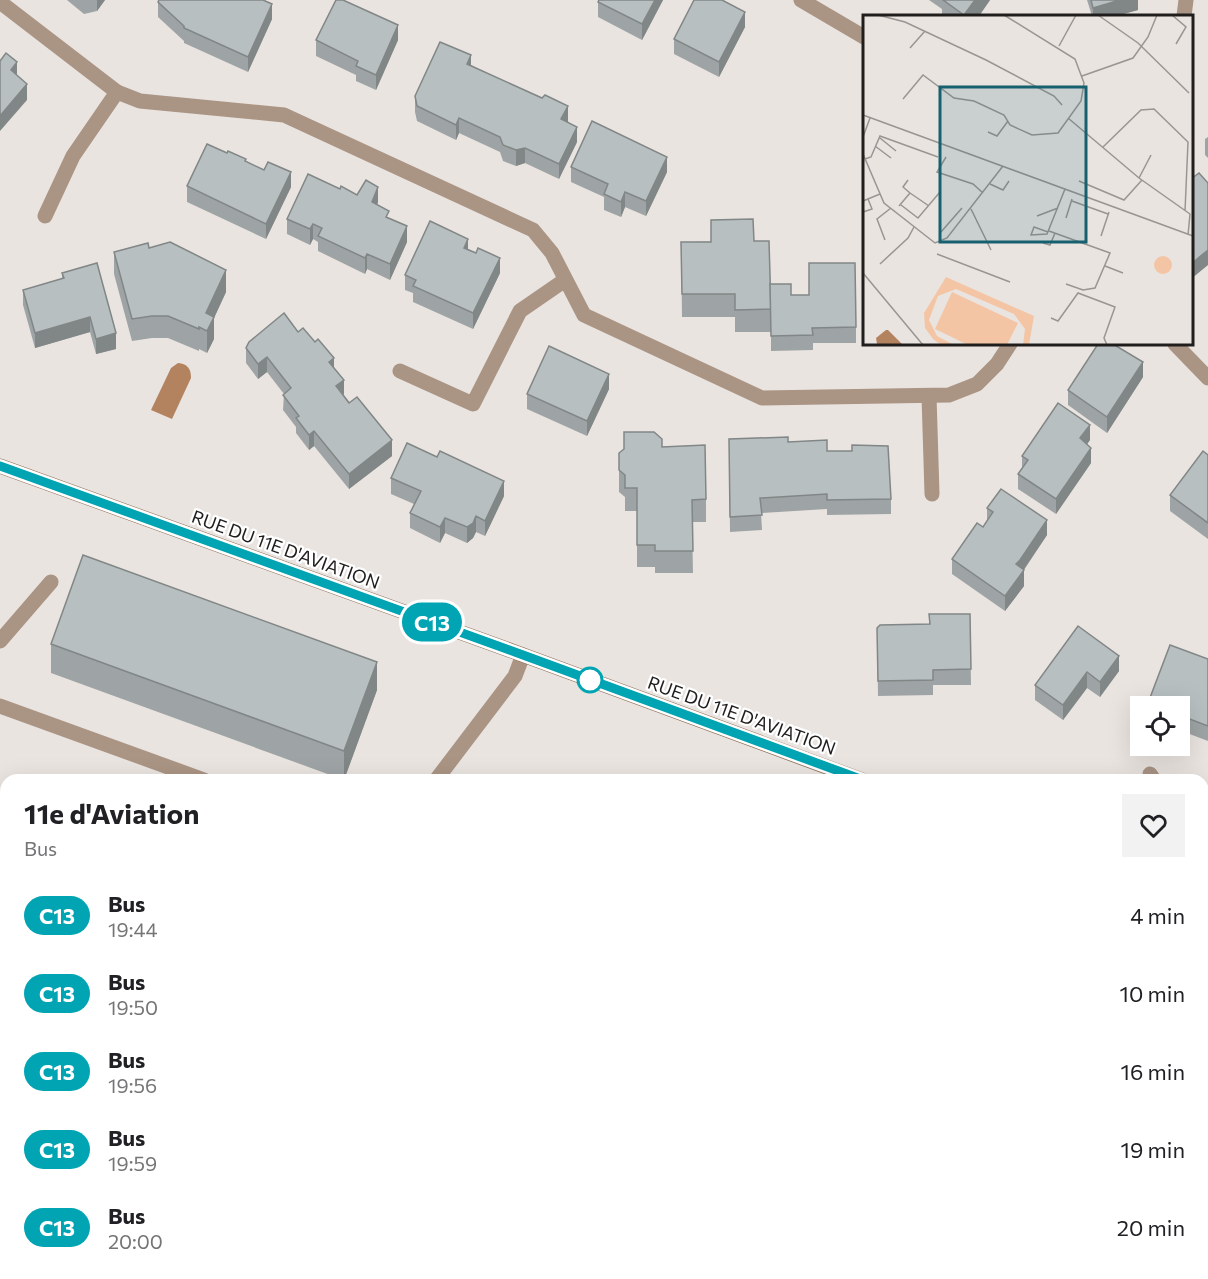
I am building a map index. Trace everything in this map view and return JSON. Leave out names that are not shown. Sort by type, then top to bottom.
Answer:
[{"type":"street","points":[[801,0],[863,36]]},
{"type":"street","points":[[1184,15],[1186,0]]},
{"type":"street","points":[[0,2],[117,92],[140,101],[284,115],[533,230],[552,253],[584,315],[762,398],[948,395],[977,384],[997,364],[1009,345]]},
{"type":"street","points":[[45,216],[73,156],[117,92]]},
{"type":"street","points":[[400,371],[473,404],[520,311],[565,280]]},
{"type":"street","points":[[1176,345],[1208,378]]},
{"type":"street","points":[[929,396],[932,494]]},
{"type":"street","name":"RUE DU 11E D'AVIATION","points":[[0,466],[846,774]]},
{"type":"street","points":[[0,641],[51,582]]},
{"type":"street","points":[[440,774],[515,676],[523,655]]},
{"type":"street","points":[[0,706],[187,774]]},
{"type":"shaded area","points":[[178,363],[188,367],[191,378],[172,419],[151,410],[171,368]]},
{"type":"building","points":[[159,0],[263,0],[272,4],[248,57],[184,28],[158,2]]},
{"type":"building","points":[[336,0],[343,0],[398,25],[376,75],[356,66],[358,61],[316,40]]},
{"type":"building","points":[[599,0],[655,0],[642,24],[598,2]]},
{"type":"building","points":[[694,0],[722,0],[745,12],[719,62],[674,39]]},
{"type":"building","points":[[943,0],[975,0],[964,15]]},
{"type":"building","points":[[1091,0],[1120,0],[1093,8]]},
{"type":"building","points":[[440,42],[471,55],[467,64],[542,98],[545,95],[568,106],[561,119],[577,127],[559,164],[525,148],[516,150],[503,145],[500,137],[459,118],[456,125],[417,106],[415,96]]},
{"type":"building","points":[[6,53],[17,62],[11,70],[27,84],[0,116],[0,61]]},
{"type":"building","points":[[592,121],[667,157],[646,201],[625,192],[621,202],[604,194],[608,184],[571,167]]},
{"type":"building","points":[[207,144],[246,159],[245,161],[264,170],[268,162],[291,172],[266,224],[187,186]]},
{"type":"building","points":[[1199,173],[1208,183],[1208,250],[1193,262],[1193,178]]},
{"type":"building","points":[[308,174],[340,189],[341,186],[357,195],[366,180],[378,187],[372,202],[389,211],[386,217],[407,226],[390,264],[367,254],[365,258],[318,236],[322,228],[313,224],[310,229],[287,219]]},
{"type":"building","points":[[753,219],[754,241],[769,241],[771,309],[735,310],[735,294],[682,294],[681,242],[711,242],[711,220]]},
{"type":"building","points":[[430,221],[468,239],[464,248],[476,253],[478,248],[500,258],[473,313],[413,286],[416,280],[405,275]]},
{"type":"building","points":[[170,242],[226,270],[206,313],[214,317],[207,331],[168,316],[132,319],[114,252],[148,243],[149,248]]},
{"type":"building","points":[[97,263],[116,333],[96,339],[90,317],[35,333],[23,290],[64,278],[62,273]]},
{"type":"building","points":[[809,263],[855,263],[856,327],[812,328],[813,335],[771,336],[770,284],[791,284],[791,295],[809,295]]},
{"type":"building","points":[[284,313],[298,332],[303,328],[315,342],[318,339],[334,358],[329,362],[344,380],[336,386],[349,403],[357,397],[392,440],[349,474],[314,431],[309,435],[296,418],[299,416],[283,395],[291,388],[267,357],[258,364],[246,348],[249,342]]},
{"type":"building","points":[[1097,345],[1115,345],[1143,362],[1107,417],[1068,390]]},
{"type":"building","points":[[549,346],[609,374],[587,421],[527,394]]},
{"type":"building","points":[[1058,403],[1090,425],[1080,438],[1091,448],[1056,499],[1018,474],[1028,460],[1022,456]]},
{"type":"building","points":[[624,432],[654,432],[662,439],[662,447],[705,445],[706,499],[692,500],[693,551],[655,551],[655,545],[637,545],[637,488],[625,488],[625,475],[619,470],[619,453],[624,449]]},
{"type":"building","points":[[788,437],[788,442],[827,440],[827,451],[852,451],[852,445],[888,446],[891,499],[827,500],[827,494],[760,498],[762,515],[730,517],[729,439]]},
{"type":"building","points":[[407,443],[437,457],[440,451],[504,481],[485,521],[476,516],[473,523],[467,527],[445,518],[440,527],[410,513],[421,491],[391,478]]},
{"type":"building","points":[[1203,451],[1208,455],[1208,523],[1170,495]]},
{"type":"building","points":[[1001,489],[1047,520],[1016,564],[1024,570],[1005,596],[952,559],[977,523],[983,527],[993,512],[987,508]]},
{"type":"building","points":[[83,555],[377,662],[344,751],[51,644]]},
{"type":"building","points":[[929,614],[970,614],[971,669],[933,670],[933,680],[878,681],[877,628],[880,625],[930,624]]},
{"type":"building","points":[[1078,626],[1119,656],[1100,682],[1087,672],[1063,705],[1035,685]]},
{"type":"building","points":[[1170,645],[1208,659],[1208,726],[1190,719],[1190,696],[1151,696]]},
{"type":"bus line","name":"C13","points":[[0,466],[847,774]]}]
